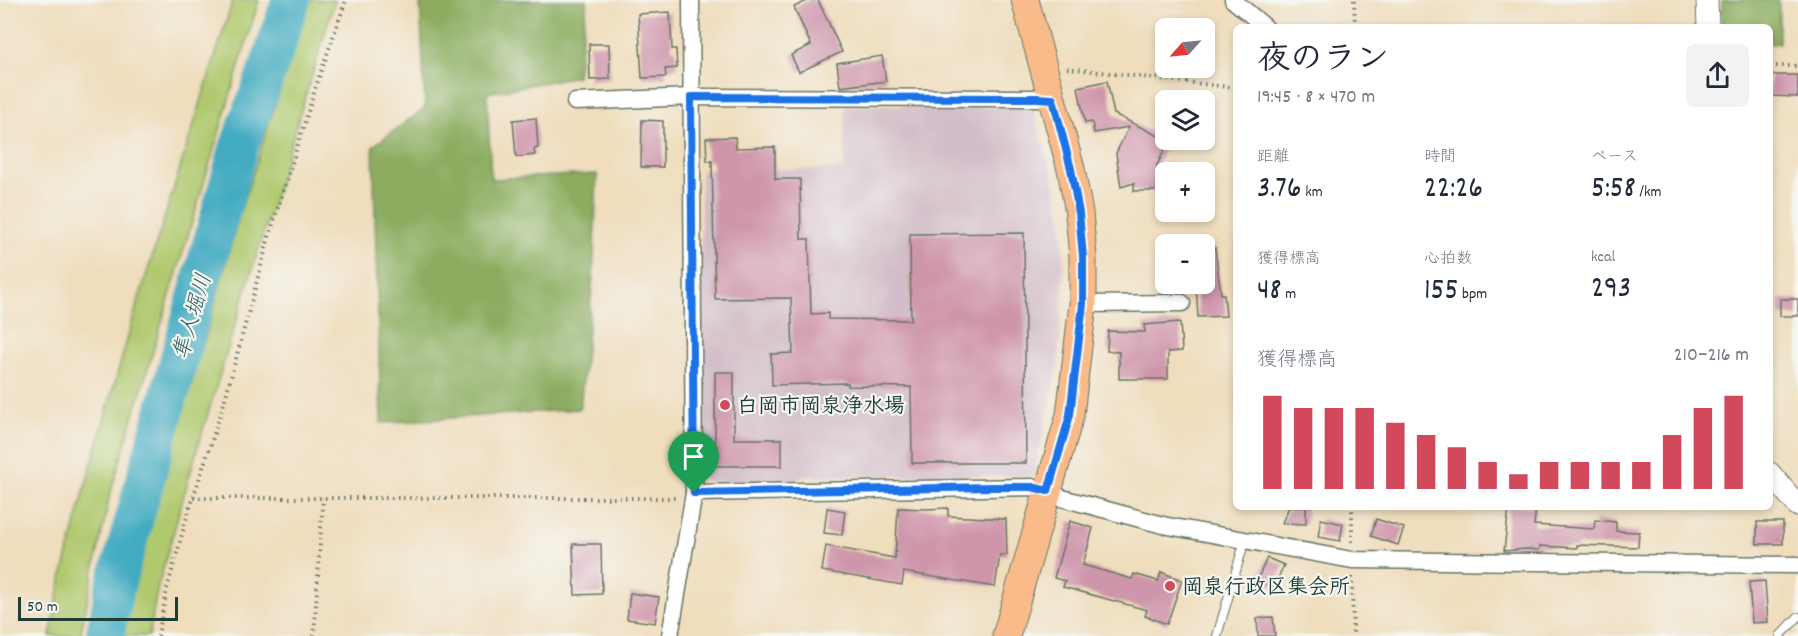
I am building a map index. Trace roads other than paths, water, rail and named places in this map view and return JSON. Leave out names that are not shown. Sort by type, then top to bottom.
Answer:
[{"type":"main road","points":[[1006,636],[1070,415],[1083,304],[1083,257],[1079,213],[1071,169],[1025,0]]},
{"type":"street","points":[[670,636],[694,495],[691,0]]},
{"type":"street","points":[[1233,0],[1261,24]]},
{"type":"street","points":[[1707,0],[1708,24]]},
{"type":"street","points":[[575,102],[691,97],[1053,99]]},
{"type":"street","points":[[1083,304],[1182,303]]},
{"type":"street","points":[[1773,477],[1798,506]]},
{"type":"street","points":[[694,495],[1032,487],[1062,498],[1163,525],[1352,560],[1798,565]]},
{"type":"lane","points":[[1217,636],[1245,540]]},
{"type":"lane","points":[[1780,636],[1798,617]]},
{"type":"waterway","name":"隼人堀川","points":[[105,636],[114,591],[239,147],[291,0]]},
{"type":"place","name":"白岡市岡泉浄水場","points":[[725,405]]},
{"type":"place","name":"岡泉行政区集会所","points":[[1170,586]]}]
